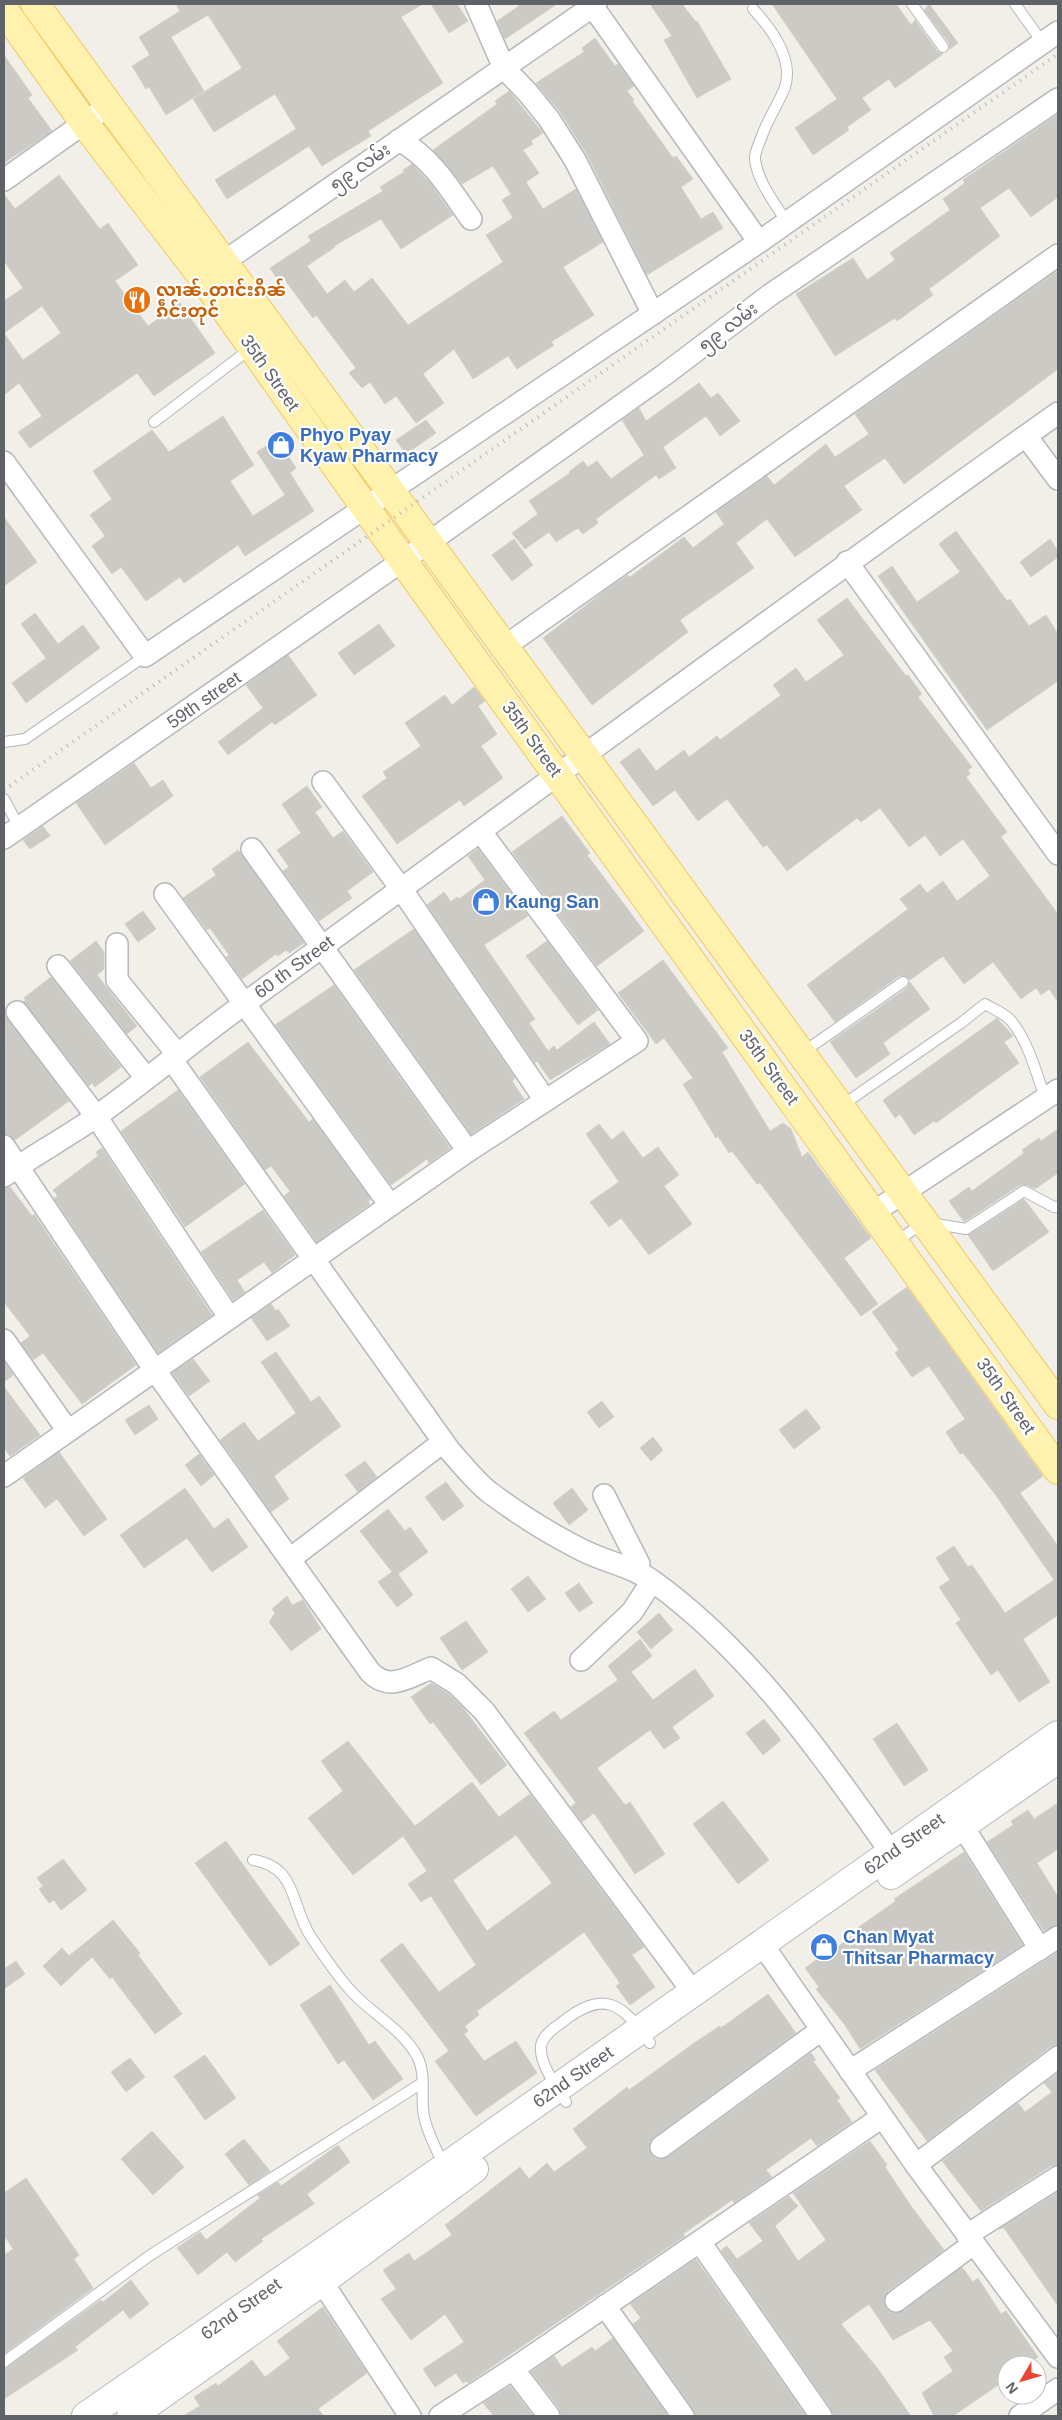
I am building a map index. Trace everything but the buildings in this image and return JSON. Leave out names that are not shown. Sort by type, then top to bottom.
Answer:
[{"type":"main road","name":"35th Street","points":[[35,4],[108,106],[213,270],[252,348],[403,561],[896,1242],[1058,1470]]},
{"type":"main road","name":"35th Street","points":[[5,15],[85,124],[213,270],[390,492],[1058,1405]]},
{"type":"main road","name":"62nd Street","points":[[958,1818],[1058,1735]]},
{"type":"main road","name":"62nd Street","points":[[86,2416],[315,2272],[561,2095],[897,1860],[958,1818],[1058,1759]]},
{"type":"main road","name":"62nd Street","points":[[645,2037],[693,1992],[766,1951]]},
{"type":"main road","name":"62nd Street","points":[[143,2413],[315,2272]]},
{"type":"street","points":[[476,4],[504,68],[534,99],[575,160],[653,314]]},
{"type":"street","points":[[593,5],[760,242]]},
{"type":"street","name":"၅၉ လမ်း","points":[[213,270],[593,5]]},
{"type":"street","points":[[4,462],[145,656],[760,242],[1051,37]]},
{"type":"street","name":"၅၉ လမ်း","points":[[403,561],[664,375],[770,295],[1058,100]]},
{"type":"street","points":[[4,180],[108,106]]},
{"type":"street","points":[[399,140],[417,150],[431,164],[472,219]]},
{"type":"street","points":[[504,648],[1058,255]]},
{"type":"street","name":"60 th Street","points":[[11,1171],[96,1116],[244,1003],[402,890],[847,562],[1058,413]]},
{"type":"street","points":[[1026,436],[1058,479]]},
{"type":"street","name":"59th street","points":[[11,833],[403,561]]},
{"type":"street","points":[[847,562],[1058,854]]},
{"type":"street","points":[[323,782],[402,890],[546,1100]]},
{"type":"street","points":[[4,1476],[468,1150],[637,1041],[481,832]]},
{"type":"street","points":[[252,849],[468,1150]]},
{"type":"street","points":[[165,894],[390,1205]]},
{"type":"street","points":[[117,944],[117,980],[175,1057],[313,1260],[444,1442],[488,1491],[562,1539],[584,1551],[634,1570],[652,1581],[726,1643],[764,1682],[824,1759],[897,1860]]},
{"type":"street","points":[[58,966],[146,1078]]},
{"type":"street","points":[[17,1012],[96,1116],[229,1317]]},
{"type":"street","points":[[874,1212],[1052,1094]]},
{"type":"street","points":[[4,1146],[11,1171],[378,1679],[397,1682],[430,1668],[457,1684],[484,1711],[693,1992]]},
{"type":"street","points":[[4,1340],[68,1431]]},
{"type":"street","points":[[290,1559],[444,1442]]},
{"type":"street","points":[[604,1495],[639,1564]]},
{"type":"street","points":[[581,1660],[632,1612],[652,1581]]},
{"type":"street","points":[[958,1818],[1040,1949]]},
{"type":"street","points":[[850,2071],[1058,1937]]},
{"type":"street","points":[[766,1951],[916,2165],[1058,2357]]},
{"type":"street","points":[[661,2147],[822,2030]]},
{"type":"street","points":[[916,2165],[1058,2057]]},
{"type":"street","points":[[440,2416],[513,2369],[882,2117]]},
{"type":"street","points":[[896,2300],[970,2240],[1058,2178]]},
{"type":"street","points":[[700,2242],[822,2416]]},
{"type":"street","points":[[315,2272],[410,2416]]},
{"type":"street","points":[[605,2306],[683,2416]]},
{"type":"street","points":[[513,2369],[550,2416]]},
{"type":"street","points":[[1020,2416],[1058,2389]]},
{"type":"lane","points":[[912,4],[943,47]]},
{"type":"lane","points":[[1015,4],[1051,37]]},
{"type":"lane","points":[[753,9],[763,20],[783,52],[788,72],[785,87],[754,156],[757,171],[787,223]]},
{"type":"lane","points":[[154,422],[252,348]]},
{"type":"lane","points":[[4,742],[25,738],[145,656]]},
{"type":"lane","points":[[4,799],[11,833]]},
{"type":"lane","points":[[801,1053],[903,982]]},
{"type":"lane","points":[[840,1106],[986,1004],[1008,1018],[1024,1042],[1034,1065],[1052,1094]]},
{"type":"lane","points":[[896,1242],[924,1222],[966,1229],[1024,1191],[1054,1207],[1058,1207]]},
{"type":"lane","points":[[253,1860],[275,1866],[283,1874],[289,1883],[296,1908],[310,1936],[352,1992],[394,2029],[417,2056],[422,2071],[424,2117],[450,2176]]},
{"type":"lane","points":[[561,2095],[543,2060],[541,2045],[549,2032],[576,2011],[592,2003],[608,2003],[621,2010],[645,2037]]},
{"type":"lane","points":[[4,2362],[149,2256],[422,2083]]},
{"type":"railway","points":[[4,790],[1058,54]]},
{"type":"place","name":"လၢၼ်ႉတၢင်းၵိၼ် ၵဵင်းတုင်","points":[[137,300]]},
{"type":"place","name":"Phyo Pyay Kyaw Pharmacy","points":[[281,445]]},
{"type":"place","name":"Kaung San","points":[[486,902]]},
{"type":"place","name":"Chan Myat Thitsar Pharmacy","points":[[824,1947]]}]
